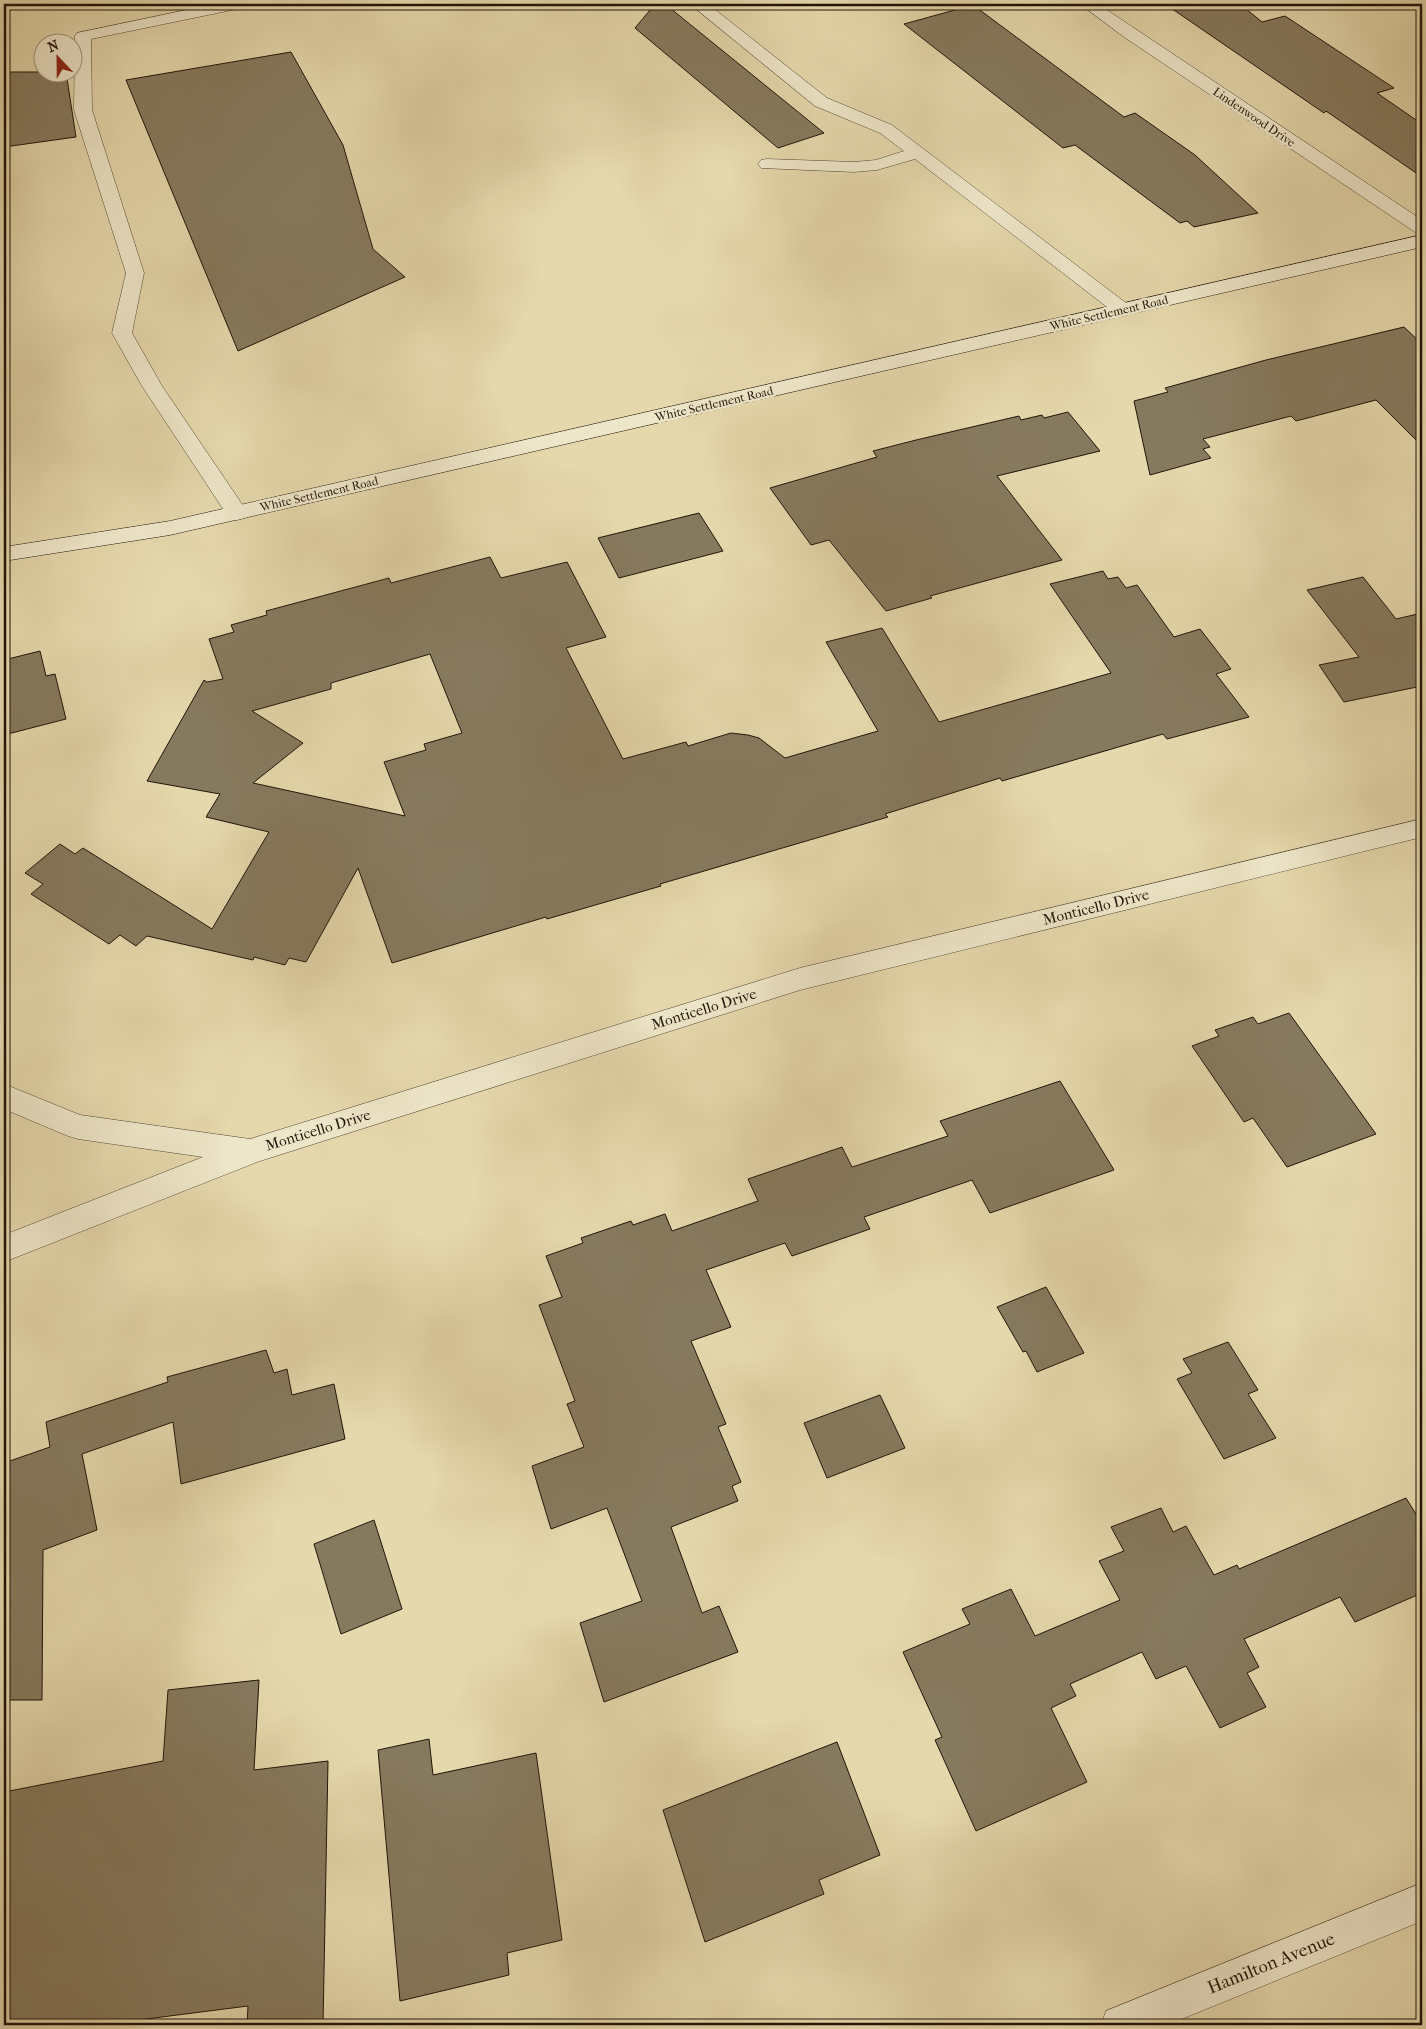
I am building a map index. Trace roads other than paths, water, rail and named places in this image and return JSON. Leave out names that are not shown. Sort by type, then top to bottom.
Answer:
[{"type":"street","points":[[237,4],[83,36],[83,110],[134,273],[122,333],[152,386],[237,513]]},
{"type":"street","points":[[698,4],[821,102],[886,129],[1123,310]]},
{"type":"street","name":"Lindenwood Drive","points":[[1088,4],[1130,34],[1422,228]]},
{"type":"street","points":[[768,164],[854,168],[877,165],[917,153]]},
{"type":"street","name":"White Settlement Road","points":[[4,554],[170,528],[1422,241]]},
{"type":"street","name":"Monticello Drive","points":[[4,1249],[251,1151],[800,979],[1422,828]]},
{"type":"street","points":[[4,1096],[78,1127],[251,1151]]},
{"type":"street","name":"Hamilton Avenue","points":[[1120,2025],[1422,1902]]}]
